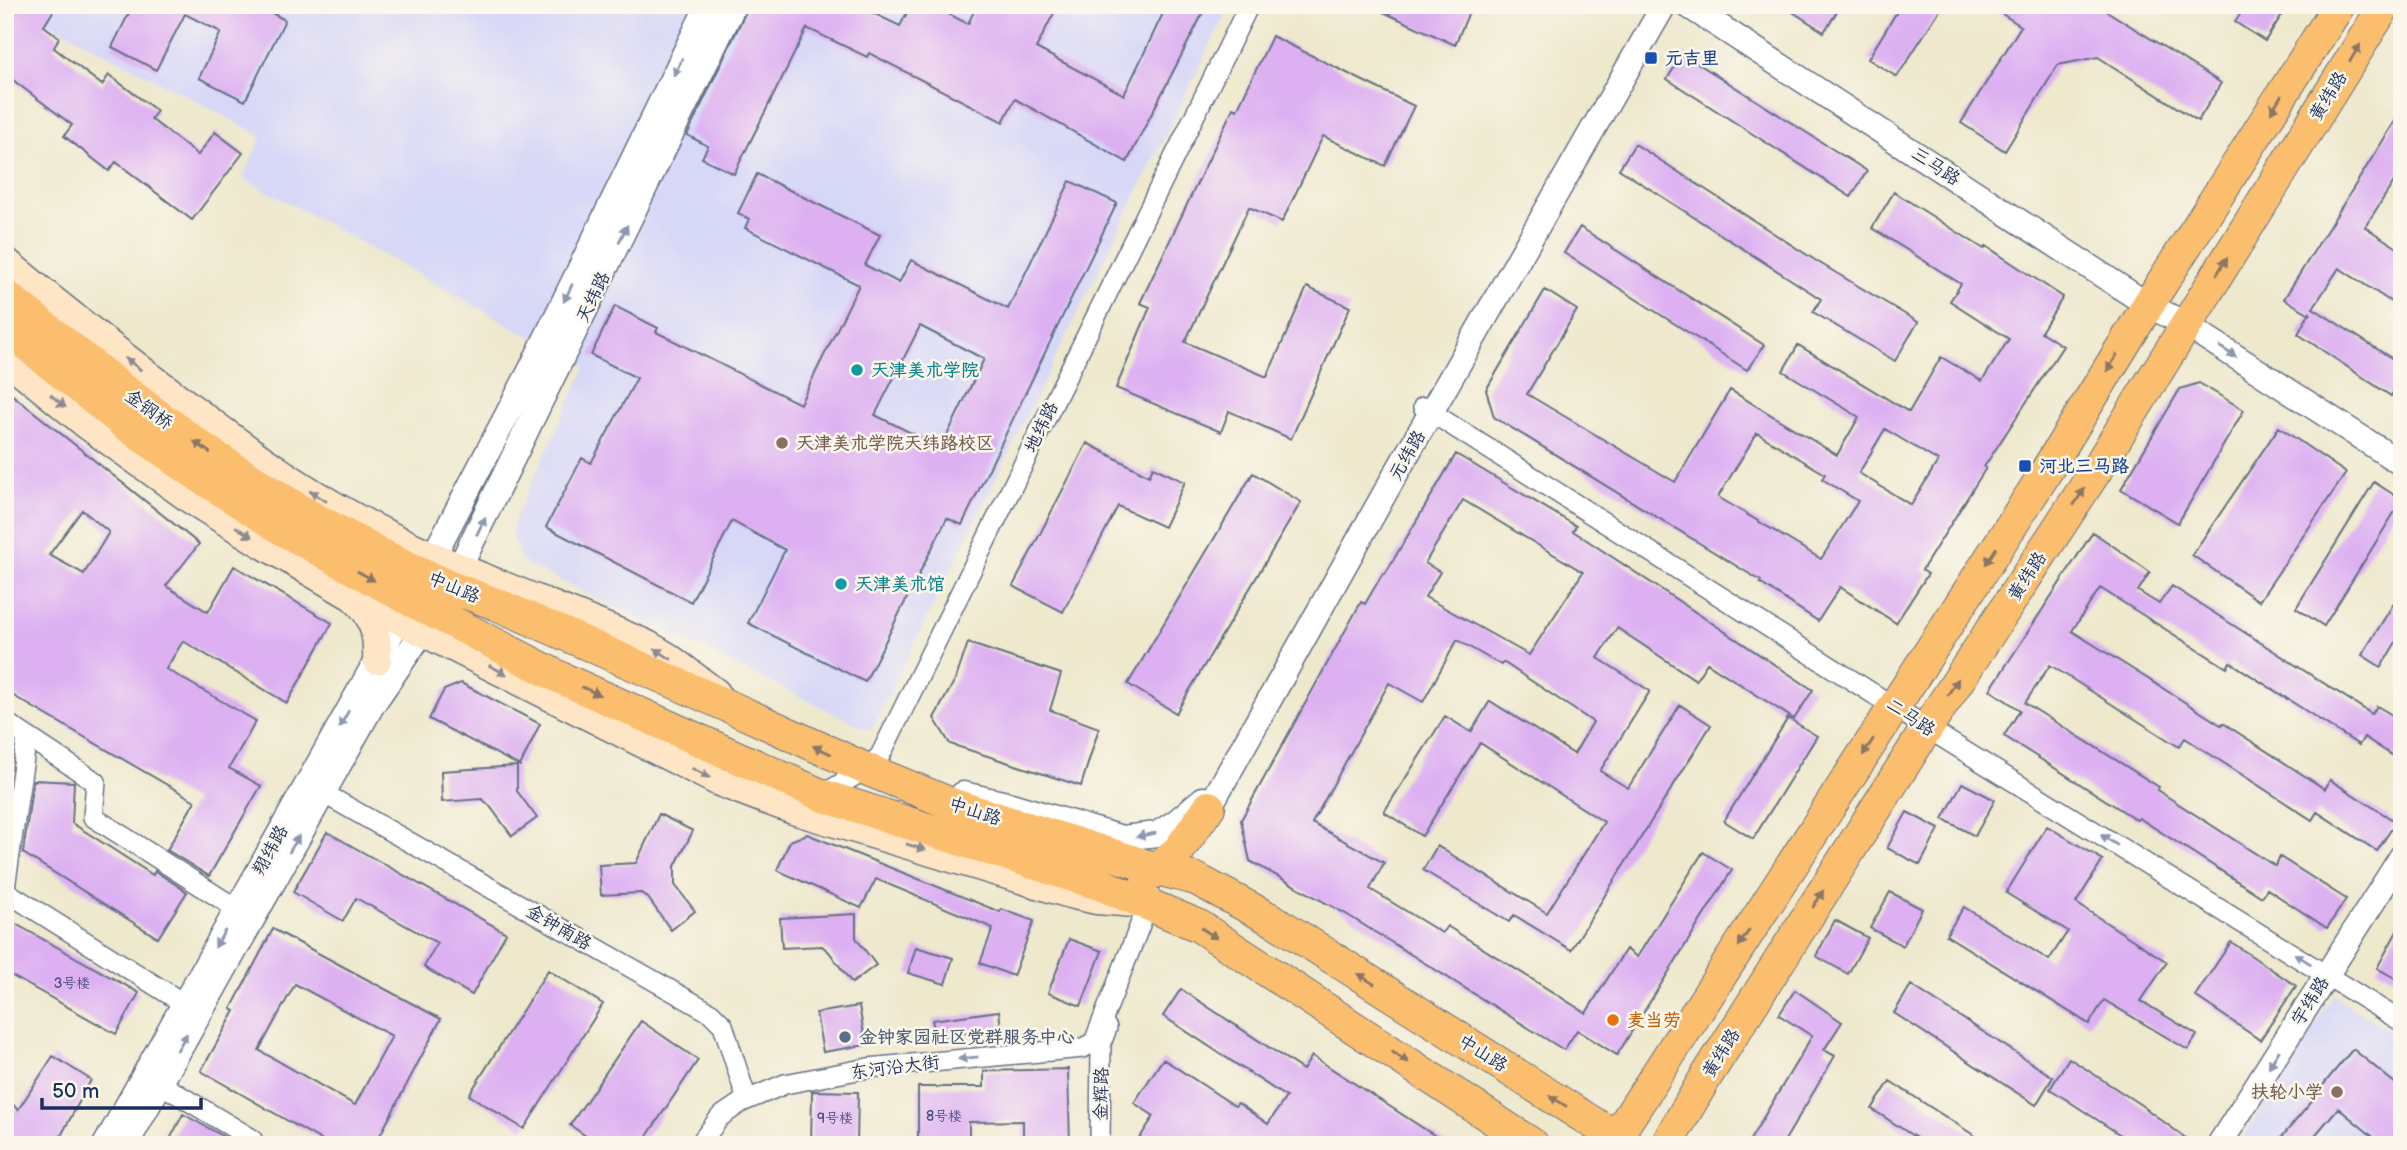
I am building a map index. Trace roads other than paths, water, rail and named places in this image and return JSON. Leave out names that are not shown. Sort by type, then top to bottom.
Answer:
[{"type":"main road","points":[[1618,1142],[2042,478],[2339,5]]},
{"type":"main road","name":"黄纬路","points":[[1666,1145],[1704,1080],[1927,728],[2095,472],[2385,5]]},
{"type":"main road","points":[[5,261],[104,343],[229,435],[332,505],[377,529],[430,598],[719,782],[793,810],[1070,894],[1153,906]]},
{"type":"main road","name":"金钢桥","points":[[5,295],[293,521]]},
{"type":"main road","name":"金钢桥","points":[[5,327],[126,425],[199,476],[293,521]]},
{"type":"main road","points":[[5,358],[87,425],[190,499],[350,595],[361,604],[373,622],[378,644],[387,663]]},
{"type":"main road","name":"中山路","points":[[293,521],[430,598],[486,640],[561,678],[821,795],[1102,885],[1199,926],[1534,1145]]},
{"type":"main road","points":[[350,595],[430,598],[648,645],[737,710]]},
{"type":"main road","name":"中山路","points":[[430,598],[496,604],[866,769],[954,805],[1196,878],[1276,922],[1618,1142]]},
{"type":"main road","points":[[1102,885],[1133,884],[1166,868],[1189,837],[1206,803]]},
{"type":"street","name":"天纬路","points":[[430,598],[531,369],[708,5]]},
{"type":"street","name":"天纬路","points":[[430,598],[734,5]]},
{"type":"street","name":"地纬路","points":[[793,810],[866,769],[880,756],[1248,5]]},
{"type":"street","name":"三马路","points":[[1687,5],[2152,299]]},
{"type":"street","name":"三马路","points":[[1707,5],[2152,299],[2185,324],[2402,464]]},
{"type":"street","name":"元纬路","points":[[1206,803],[1656,8]]},
{"type":"street","name":"二马路","points":[[1427,410],[1927,728],[2402,1021]]},
{"type":"street","name":"翔纬路","points":[[105,1145],[237,909],[387,663],[430,598]]},
{"type":"street","points":[[387,663],[425,648],[430,598]]},
{"type":"street","name":"翔纬路","points":[[126,1145],[373,704],[387,663]]},
{"type":"street","points":[[5,722],[96,782],[93,817],[237,909]]},
{"type":"street","points":[[27,737],[5,890],[183,1003]]},
{"type":"street","points":[[907,786],[958,792],[1122,838],[1157,834],[1206,803]]},
{"type":"street","name":"金钟南路","points":[[324,793],[711,1013],[723,1026],[747,1100]]},
{"type":"street","name":"宇纬路","points":[[2219,1145],[2402,856]]},
{"type":"street","points":[[1153,906],[1166,868]]},
{"type":"street","name":"东河沿大街","points":[[699,1145],[720,1117],[747,1100],[785,1084],[868,1068],[1083,1048],[1094,1042],[1153,906]]},
{"type":"street","name":"金辉路","points":[[1100,1145],[1101,1044],[1153,906]]},
{"type":"street","points":[[159,1083],[251,1139],[248,1145]]},
{"type":"place","name":"元吉里","points":[[1651,58]]},
{"type":"place","name":"天津美术学院","points":[[857,370]]},
{"type":"place","name":"天津美术学院天纬路校区","points":[[782,443]]},
{"type":"place","name":"河北三马路","points":[[2025,466]]},
{"type":"place","name":"天津美术馆","points":[[841,584]]},
{"type":"place","name":"麦当劳","points":[[1613,1020]]},
{"type":"place","name":"金钟家园社区党群服务中心","points":[[845,1037]]},
{"type":"place","name":"扶轮小学","points":[[2337,1092]]}]
